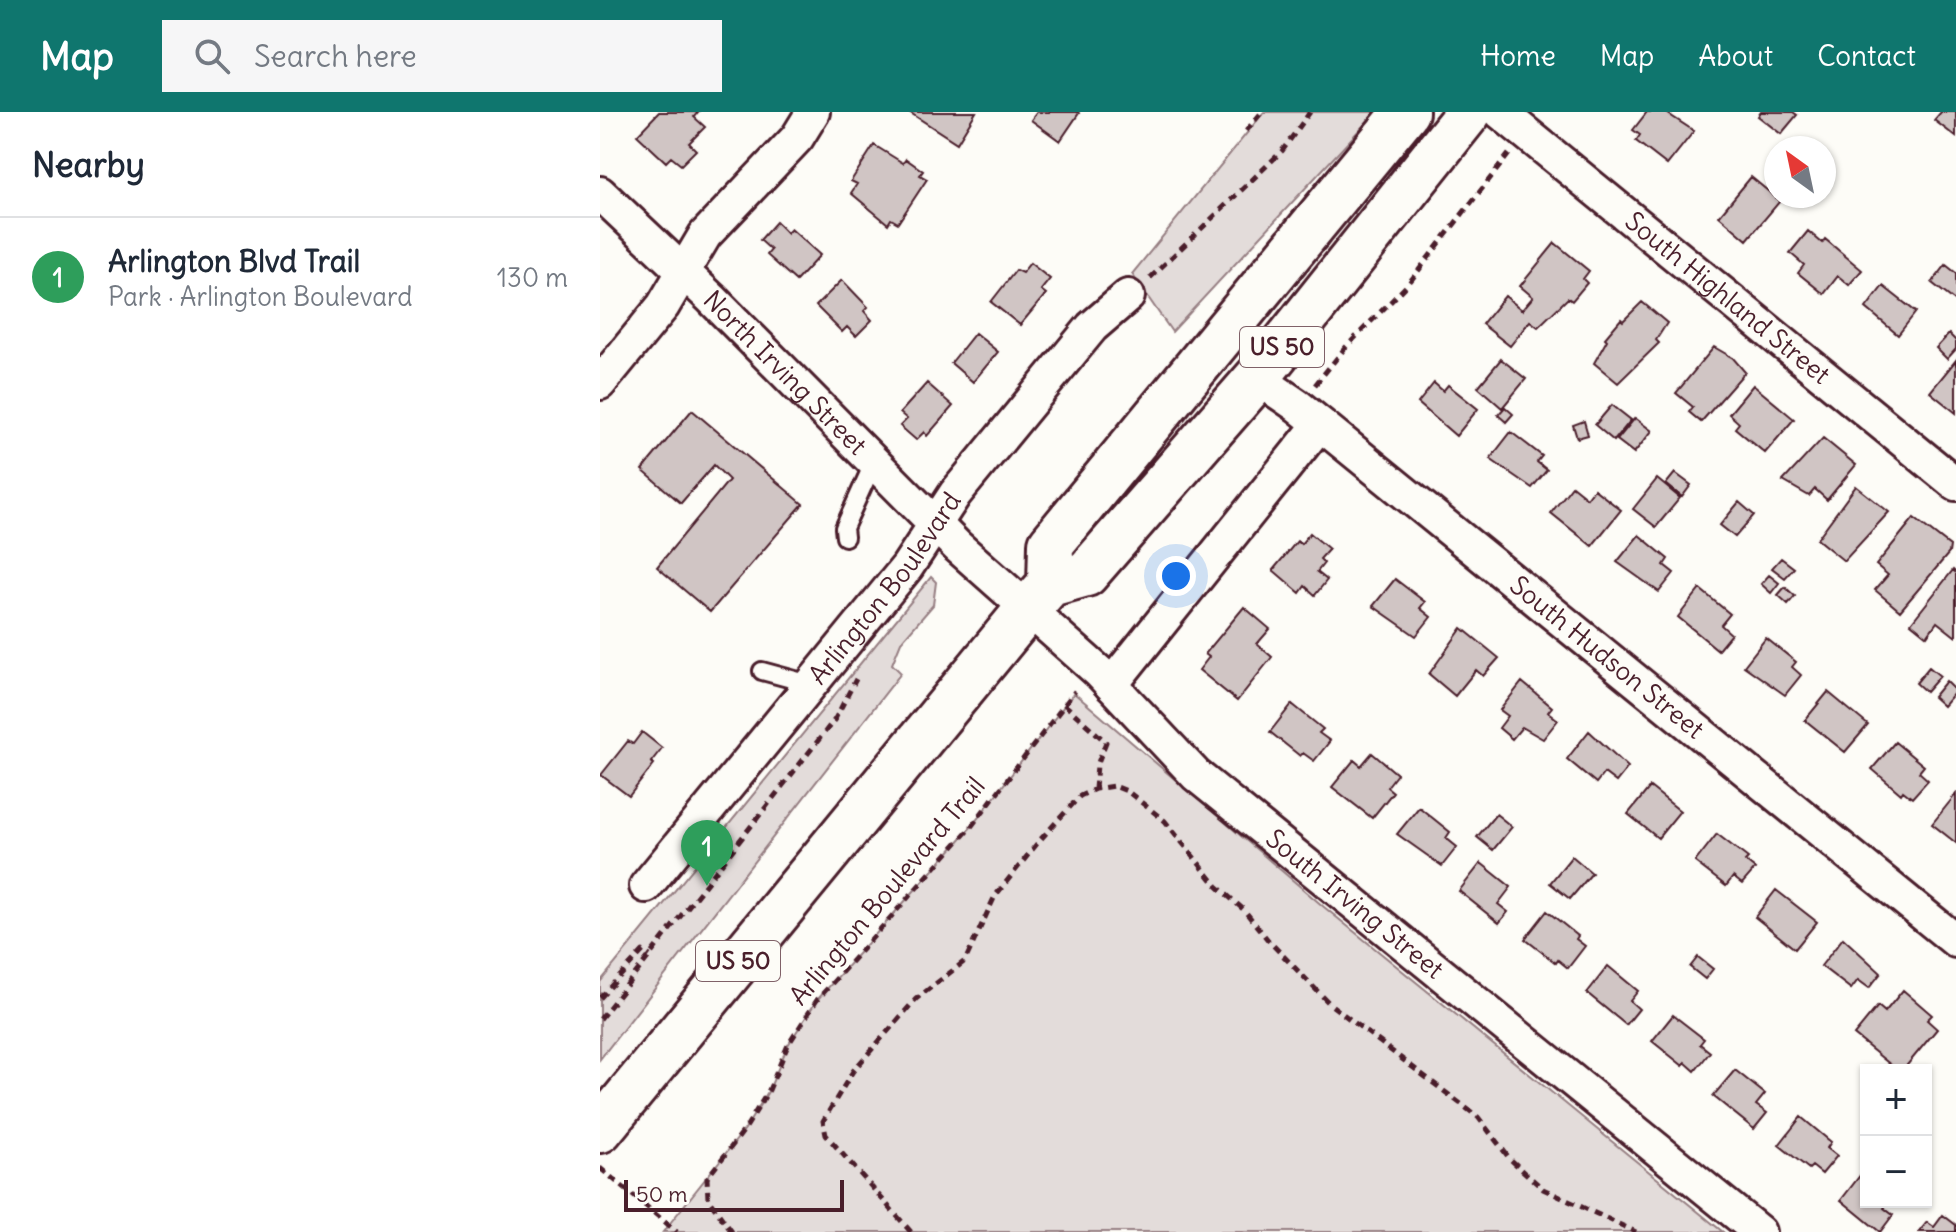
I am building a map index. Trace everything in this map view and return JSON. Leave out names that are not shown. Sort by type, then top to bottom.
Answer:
[{"type":"highway","name":"US 50","points":[[1039,597],[1051,544],[1406,112]]},
{"type":"highway","name":"US 50","points":[[600,1130],[875,792],[1039,597],[1086,574],[1257,378],[1469,112]]},
{"type":"street","points":[[600,383],[685,274],[705,235],[797,138],[813,112]]},
{"type":"street","name":"South Highland Street","points":[[1500,112],[1956,484]]},
{"type":"street","name":"North Irving Street","points":[[600,193],[967,555]]},
{"type":"street","name":"Arlington Boulevard","points":[[646,886],[907,567],[955,494],[1092,327],[1128,296]]},
{"type":"street","name":"South Hudson Street","points":[[1257,378],[1320,424],[1956,941]]},
{"type":"street","points":[[1111,685],[1320,424]]},
{"type":"street","name":"South Irving Street","points":[[967,555],[1039,597],[1111,685],[1196,775],[1759,1232]]},
{"type":"lane","points":[[845,537],[844,528],[873,464]]},
{"type":"lane","points":[[762,671],[810,684]]},
{"type":"path","points":[[1246,131],[1262,112]]},
{"type":"path","points":[[1128,296],[1214,220],[1273,161],[1310,112]]},
{"type":"path","points":[[1311,390],[1345,348],[1408,284],[1513,149]]},
{"type":"path","points":[[600,1019],[843,707],[855,683],[857,664],[839,649]]},
{"type":"path","name":"Arlington Boulevard Trail","points":[[732,1232],[708,1199],[707,1178],[745,1129],[769,1090],[788,1045],[817,1000],[971,827],[1064,704],[1106,742],[1097,765],[1095,789]]},
{"type":"path","points":[[911,1232],[902,1217],[834,1148],[823,1121],[853,1071],[916,999],[965,961],[995,896],[1040,840],[1080,796],[1095,789],[1114,786],[1127,791],[1165,821],[1217,886],[1244,910],[1268,940],[1330,1004],[1478,1117],[1510,1159],[1543,1189],[1636,1232]]},
{"type":"path","points":[[600,998],[643,951],[650,956]]},
{"type":"path","points":[[600,1168],[677,1232]]},
{"type":"shaded area","points":[[1264,112],[1376,112],[1172,332],[1132,274]]},
{"type":"shaded area","points":[[931,577],[936,582],[933,605],[901,642],[892,664],[901,673],[600,1059],[600,982]]},
{"type":"shaded area","points":[[1074,693],[1324,907],[1723,1232],[663,1232],[745,1129],[769,1090],[788,1045],[817,1000],[971,827]]},
{"type":"building","points":[[659,112],[698,112],[694,117],[705,127],[689,143],[696,150],[681,165],[671,157],[666,162],[637,135]]},
{"type":"building","points":[[909,112],[976,112],[957,143]]},
{"type":"building","points":[[1037,112],[1079,113],[1060,141],[1031,120]]},
{"type":"building","points":[[1647,112],[1665,112],[1694,131],[1667,165],[1636,141],[1640,135],[1633,130]]},
{"type":"building","points":[[1761,112],[1793,112],[1797,115],[1781,134],[1758,116]]},
{"type":"building","points":[[1941,112],[1956,112],[1956,137],[1934,120]]},
{"type":"building","points":[[874,145],[903,163],[906,159],[923,171],[920,175],[927,179],[898,223],[891,219],[888,224],[851,193],[857,184],[851,181]]},
{"type":"building","points":[[1751,177],[1764,188],[1764,208],[1774,208],[1747,240],[1719,216]]},
{"type":"building","points":[[776,222],[787,233],[791,229],[820,255],[796,281],[767,255],[771,250],[760,240]]},
{"type":"building","points":[[1808,231],[1822,243],[1825,239],[1862,270],[1849,285],[1838,276],[1824,294],[1798,273],[1804,265],[1790,253]]},
{"type":"building","points":[[1555,243],[1589,271],[1583,279],[1587,283],[1572,301],[1568,298],[1538,327],[1530,321],[1510,346],[1482,324],[1505,296],[1522,310],[1533,297],[1520,286]]},
{"type":"building","points":[[1030,263],[1050,279],[1041,290],[1046,294],[1020,325],[991,302],[1016,270],[1022,273]]},
{"type":"building","points":[[1946,265],[1956,273],[1956,302],[1932,283]]},
{"type":"building","points":[[842,280],[868,307],[864,311],[872,320],[856,336],[847,327],[842,332],[816,306]]},
{"type":"building","points":[[1883,286],[1916,312],[1898,335],[1866,308]]},
{"type":"building","points":[[1642,302],[1667,323],[1656,340],[1659,343],[1618,383],[1594,363],[1607,340],[1605,338],[1621,319],[1623,321]]},
{"type":"building","points":[[975,333],[998,352],[973,382],[951,363]]},
{"type":"building","points":[[1949,334],[1956,341],[1956,349],[1947,359],[1936,348]]},
{"type":"building","points":[[1714,347],[1733,358],[1745,372],[1701,422],[1689,412],[1693,407],[1676,393]]},
{"type":"building","points":[[1501,359],[1526,379],[1502,408],[1478,387]]},
{"type":"building","points":[[1956,360],[1956,413],[1930,392]]},
{"type":"building","points":[[927,383],[953,406],[927,436],[924,432],[916,440],[900,426],[907,419],[900,413]]},
{"type":"building","points":[[1434,383],[1443,391],[1448,385],[1478,409],[1456,436],[1418,403]]},
{"type":"building","points":[[1753,385],[1794,419],[1765,453],[1735,428],[1739,423],[1729,414]]},
{"type":"building","points":[[1612,405],[1631,420],[1614,441],[1595,425]]},
{"type":"building","points":[[1505,407],[1513,414],[1506,422],[1498,415]]},
{"type":"building","points":[[692,410],[803,504],[710,612],[657,567],[729,480],[714,465],[681,503],[642,470]]},
{"type":"building","points":[[1635,418],[1652,431],[1634,453],[1617,440]]},
{"type":"building","points":[[1584,421],[1588,435],[1577,438],[1573,425]]},
{"type":"building","points":[[1511,432],[1542,456],[1537,462],[1547,470],[1532,488],[1490,459]]},
{"type":"building","points":[[1823,438],[1856,465],[1827,500],[1815,489],[1809,496],[1783,481]]},
{"type":"building","points":[[1675,473],[1691,485],[1682,497],[1666,484]]},
{"type":"building","points":[[1657,479],[1680,498],[1656,527],[1633,509]]},
{"type":"building","points":[[1572,486],[1587,498],[1594,489],[1621,510],[1592,546],[1551,513]]},
{"type":"building","points":[[1856,486],[1889,512],[1844,561],[1817,539]]},
{"type":"building","points":[[1739,502],[1754,515],[1735,537],[1720,525]]},
{"type":"building","points":[[1914,518],[1950,546],[1949,553],[1900,611],[1875,590],[1888,575],[1876,565]]},
{"type":"building","points":[[1310,533],[1329,549],[1320,559],[1324,563],[1317,572],[1327,580],[1315,595],[1305,586],[1300,593],[1273,570],[1297,541],[1301,544]]},
{"type":"building","points":[[1639,535],[1668,559],[1664,565],[1674,573],[1659,592],[1617,562]]},
{"type":"building","points":[[1781,558],[1794,568],[1785,578],[1772,568]]},
{"type":"building","points":[[1953,570],[1956,573],[1956,637],[1937,622],[1927,636],[1911,623]]},
{"type":"building","points":[[1769,575],[1779,583],[1771,593],[1761,584]]},
{"type":"building","points":[[1395,579],[1425,602],[1420,608],[1431,617],[1416,636],[1373,606]]},
{"type":"building","points":[[1785,587],[1795,596],[1788,604],[1778,595]]},
{"type":"building","points":[[1700,589],[1730,614],[1721,625],[1731,634],[1718,650],[1678,617]]},
{"type":"building","points":[[1244,607],[1270,629],[1257,644],[1272,657],[1237,701],[1199,670],[1209,657],[1205,654]]},
{"type":"building","points":[[1462,628],[1499,658],[1483,676],[1476,670],[1455,696],[1429,674]]},
{"type":"building","points":[[1766,638],[1796,662],[1792,667],[1801,675],[1785,695],[1744,666]]},
{"type":"building","points":[[1929,667],[1940,676],[1926,692],[1916,683]]},
{"type":"building","points":[[1946,681],[1956,691],[1943,706],[1933,697]]},
{"type":"building","points":[[1522,682],[1552,707],[1548,712],[1558,720],[1543,739],[1522,727],[1512,739],[1499,728],[1508,716],[1500,710]]},
{"type":"building","points":[[1828,692],[1868,725],[1845,752],[1805,720]]},
{"type":"building","points":[[1292,704],[1323,729],[1319,733],[1330,741],[1314,761],[1303,753],[1300,756],[1270,732]]},
{"type":"building","points":[[1589,731],[1628,767],[1616,782],[1604,773],[1596,783],[1567,759]]},
{"type":"building","points":[[642,732],[662,748],[651,762],[654,764],[629,796],[601,775],[628,741],[633,744]]},
{"type":"building","points":[[1895,742],[1924,766],[1919,772],[1928,780],[1912,798],[1903,791],[1901,794],[1872,769]]},
{"type":"building","points":[[1372,753],[1397,774],[1387,787],[1393,792],[1372,818],[1332,787],[1354,760],[1361,766]]},
{"type":"building","points":[[1650,787],[1680,811],[1658,838],[1628,814]]},
{"type":"building","points":[[1956,794],[1956,843],[1932,824]]},
{"type":"building","points":[[1419,807],[1450,832],[1446,838],[1457,847],[1442,866],[1397,834]]},
{"type":"building","points":[[1496,814],[1512,827],[1493,850],[1477,837]]},
{"type":"building","points":[[1717,834],[1748,858],[1745,861],[1755,869],[1742,884],[1733,877],[1726,886],[1695,862]]},
{"type":"building","points":[[1572,856],[1592,873],[1570,899],[1550,883]]},
{"type":"building","points":[[1481,863],[1511,887],[1498,904],[1508,912],[1499,923],[1459,891]]},
{"type":"building","points":[[1776,890],[1817,922],[1795,949],[1755,917]]},
{"type":"building","points":[[1547,911],[1578,936],[1576,939],[1585,946],[1568,968],[1558,960],[1556,963],[1525,939]]},
{"type":"building","points":[[1843,938],[1881,973],[1869,988],[1858,980],[1851,989],[1821,966]]},
{"type":"building","points":[[1698,957],[1713,969],[1705,979],[1690,967]]},
{"type":"building","points":[[1608,966],[1638,991],[1630,1001],[1639,1009],[1626,1025],[1587,993]]},
{"type":"building","points":[[1903,990],[1932,1015],[1927,1020],[1937,1029],[1908,1064],[1890,1064],[1854,1035],[1878,1006],[1885,1012]]},
{"type":"building","points":[[1673,1015],[1704,1039],[1700,1044],[1710,1052],[1695,1071],[1685,1062],[1683,1066],[1652,1041]]},
{"type":"building","points":[[1735,1070],[1765,1094],[1756,1105],[1767,1113],[1754,1129],[1713,1096]]},
{"type":"building","points":[[1801,1117],[1831,1142],[1827,1148],[1837,1156],[1822,1174],[1812,1166],[1809,1169],[1779,1145]]},
{"type":"building","points":[[1860,1176],[1860,1208],[1884,1208],[1893,1215],[1880,1232],[1841,1200]]},
{"type":"building","points":[[1943,1215],[1956,1225],[1956,1232],[1919,1232],[1927,1222],[1934,1227]]},
{"type":"place","name":"Arlington Blvd Trail","points":[[707,886]]}]
